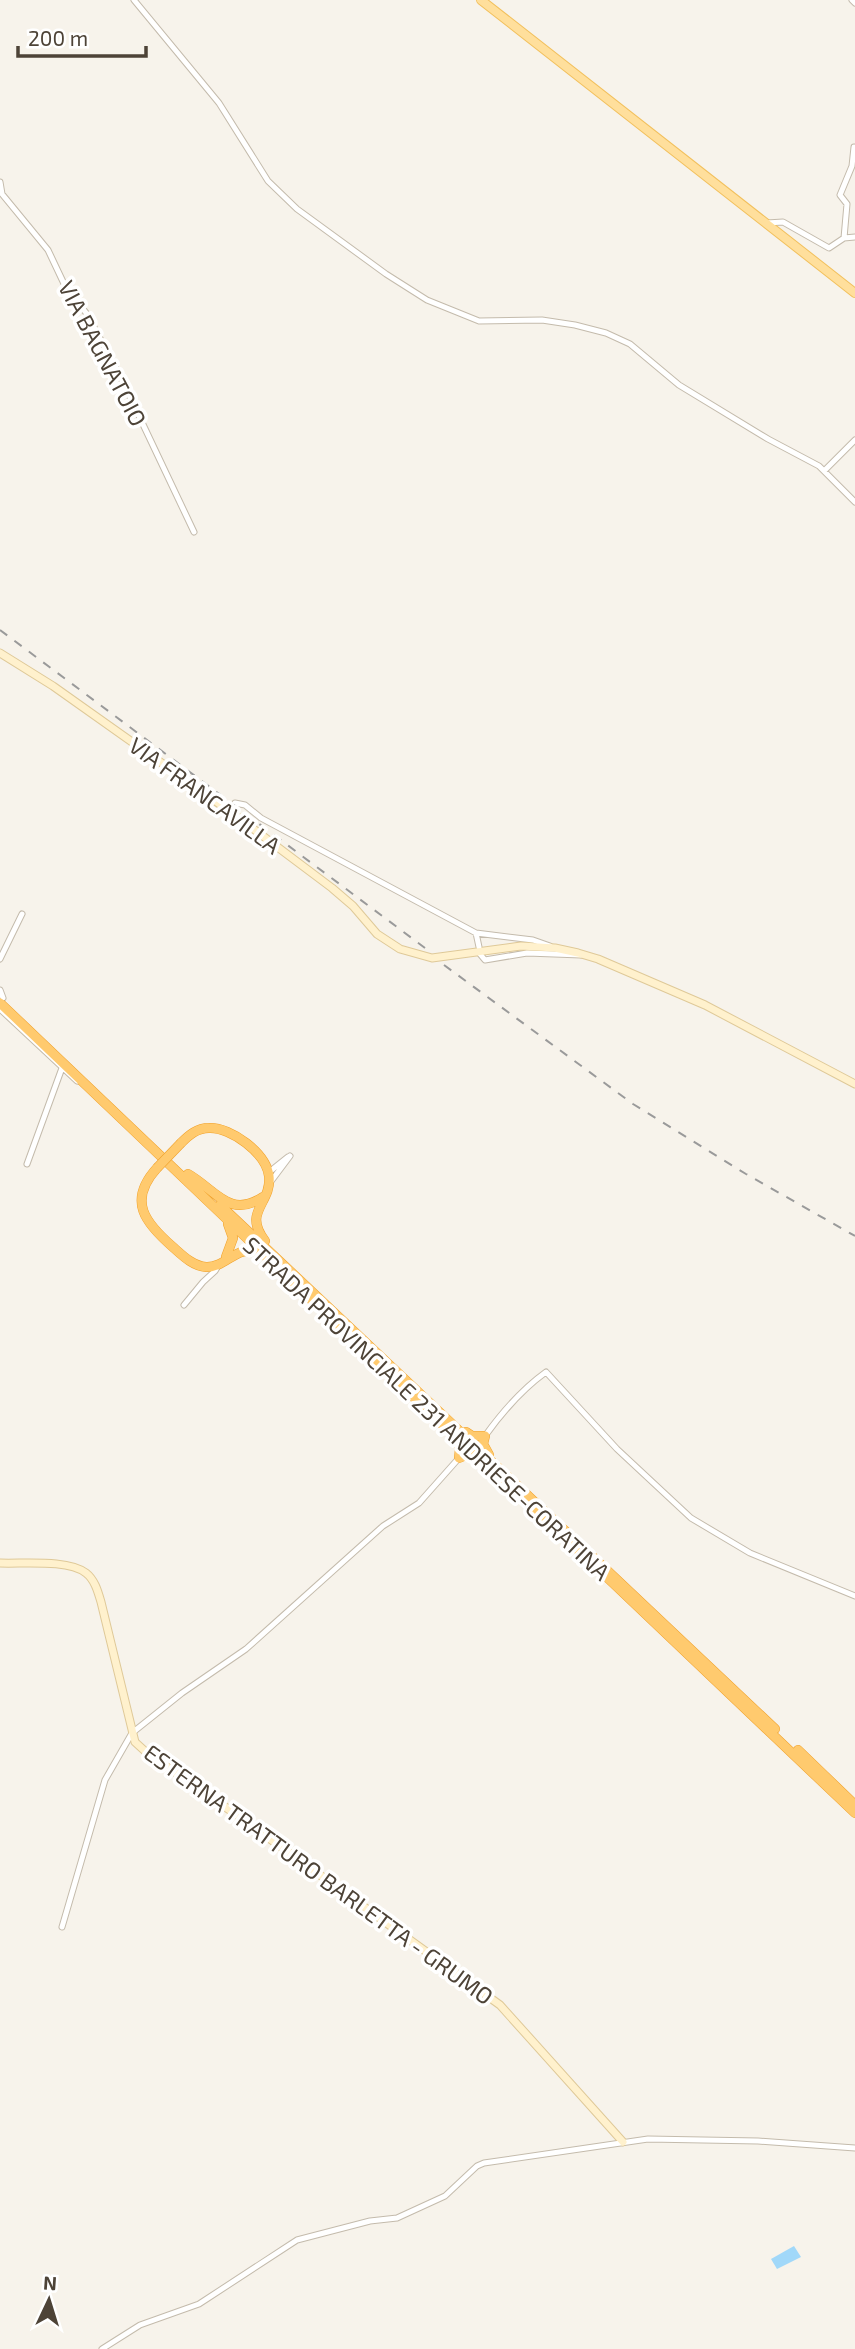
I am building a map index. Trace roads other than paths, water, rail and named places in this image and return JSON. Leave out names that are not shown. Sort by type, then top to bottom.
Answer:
[{"type":"highway","name":"STRADA PROVINCIALE 231 ANDRIESE-CORATINA","points":[[1,996],[86,1083],[422,1405],[511,1485],[552,1517],[855,1805]]},
{"type":"highway","name":"STRADA PROVINCIALE 231 ANDRIESE-CORATINA","points":[[1,996],[855,1813]]},
{"type":"highway","points":[[267,1249],[267,1244],[257,1228],[255,1216],[269,1184],[268,1173],[260,1159],[238,1138],[216,1129],[198,1130],[181,1143],[144,1185],[141,1195],[146,1220],[173,1247],[211,1264],[233,1254],[250,1251],[261,1254],[278,1268]]},
{"type":"highway","points":[[188,1174],[233,1205],[250,1205],[264,1196]]},
{"type":"highway","points":[[211,1264],[233,1238],[224,1217]]},
{"type":"highway","points":[[413,1388],[428,1396],[468,1434],[485,1436],[487,1452],[511,1476],[511,1485]]},
{"type":"highway","points":[[422,1405],[458,1442],[459,1458],[472,1456],[511,1485]]},
{"type":"main road","points":[[481,0],[855,293]]},
{"type":"street","points":[[134,0],[219,103],[268,181],[298,209],[386,274],[427,300],[479,321],[542,320],[606,333],[630,344],[679,385],[723,413],[809,460],[855,502]]},
{"type":"street","points":[[844,238],[848,204],[841,195],[852,166],[854,147]]},
{"type":"street","name":"VIA BAGNATOIO","points":[[0,182],[2,194],[48,250],[66,288],[87,314],[121,378],[194,531]]},
{"type":"street","points":[[767,223],[783,222],[829,248],[844,238],[855,237]]},
{"type":"street","points":[[824,471],[855,440]]},
{"type":"street","name":"VIA FRANCAVILLA","points":[[0,653],[53,686],[235,815],[345,899],[377,934],[400,949],[432,958],[533,943]]},
{"type":"street","points":[[235,803],[245,805],[261,818],[476,933],[533,943],[598,959],[705,1005],[855,1084]]},
{"type":"street","points":[[0,959],[22,914]]},
{"type":"street","points":[[476,933],[479,951],[485,961],[527,953],[584,955]]},
{"type":"street","points":[[0,1009],[78,1083],[86,1083]]},
{"type":"street","points":[[27,1164],[62,1068]]},
{"type":"street","points":[[260,1159],[281,1165]]},
{"type":"street","points":[[268,1173],[281,1165]]},
{"type":"street","points":[[269,1184],[281,1165]]},
{"type":"street","points":[[203,1282],[211,1264]]},
{"type":"street","points":[[203,1282],[201,1276],[211,1264]]},
{"type":"street","points":[[184,1305],[215,1271],[211,1264]]},
{"type":"street","points":[[485,1436],[528,1385],[546,1372],[617,1449],[691,1518],[750,1553],[855,1596]]},
{"type":"street","points":[[62,1927],[105,1780],[132,1733],[181,1693],[246,1649],[383,1525],[419,1503],[459,1458]]},
{"type":"street","name":"ESTERNA TRATTURO BARLETTA - GRUMO","points":[[0,1563],[60,1565],[88,1574],[96,1586],[101,1602],[135,1742],[500,2005],[623,2142]]},
{"type":"street","points":[[102,2349],[140,2325],[200,2304],[297,2240],[370,2221],[397,2218],[445,2196],[477,2166],[494,2161],[623,2142],[674,2138],[828,2144],[855,2148]]},
{"type":"water","points":[[794,2246],[801,2257],[777,2269],[771,2259]]},
{"type":"railway","points":[[0,630],[425,948]]},
{"type":"railway","points":[[444,965],[633,1104],[746,1174],[855,1236]]}]
